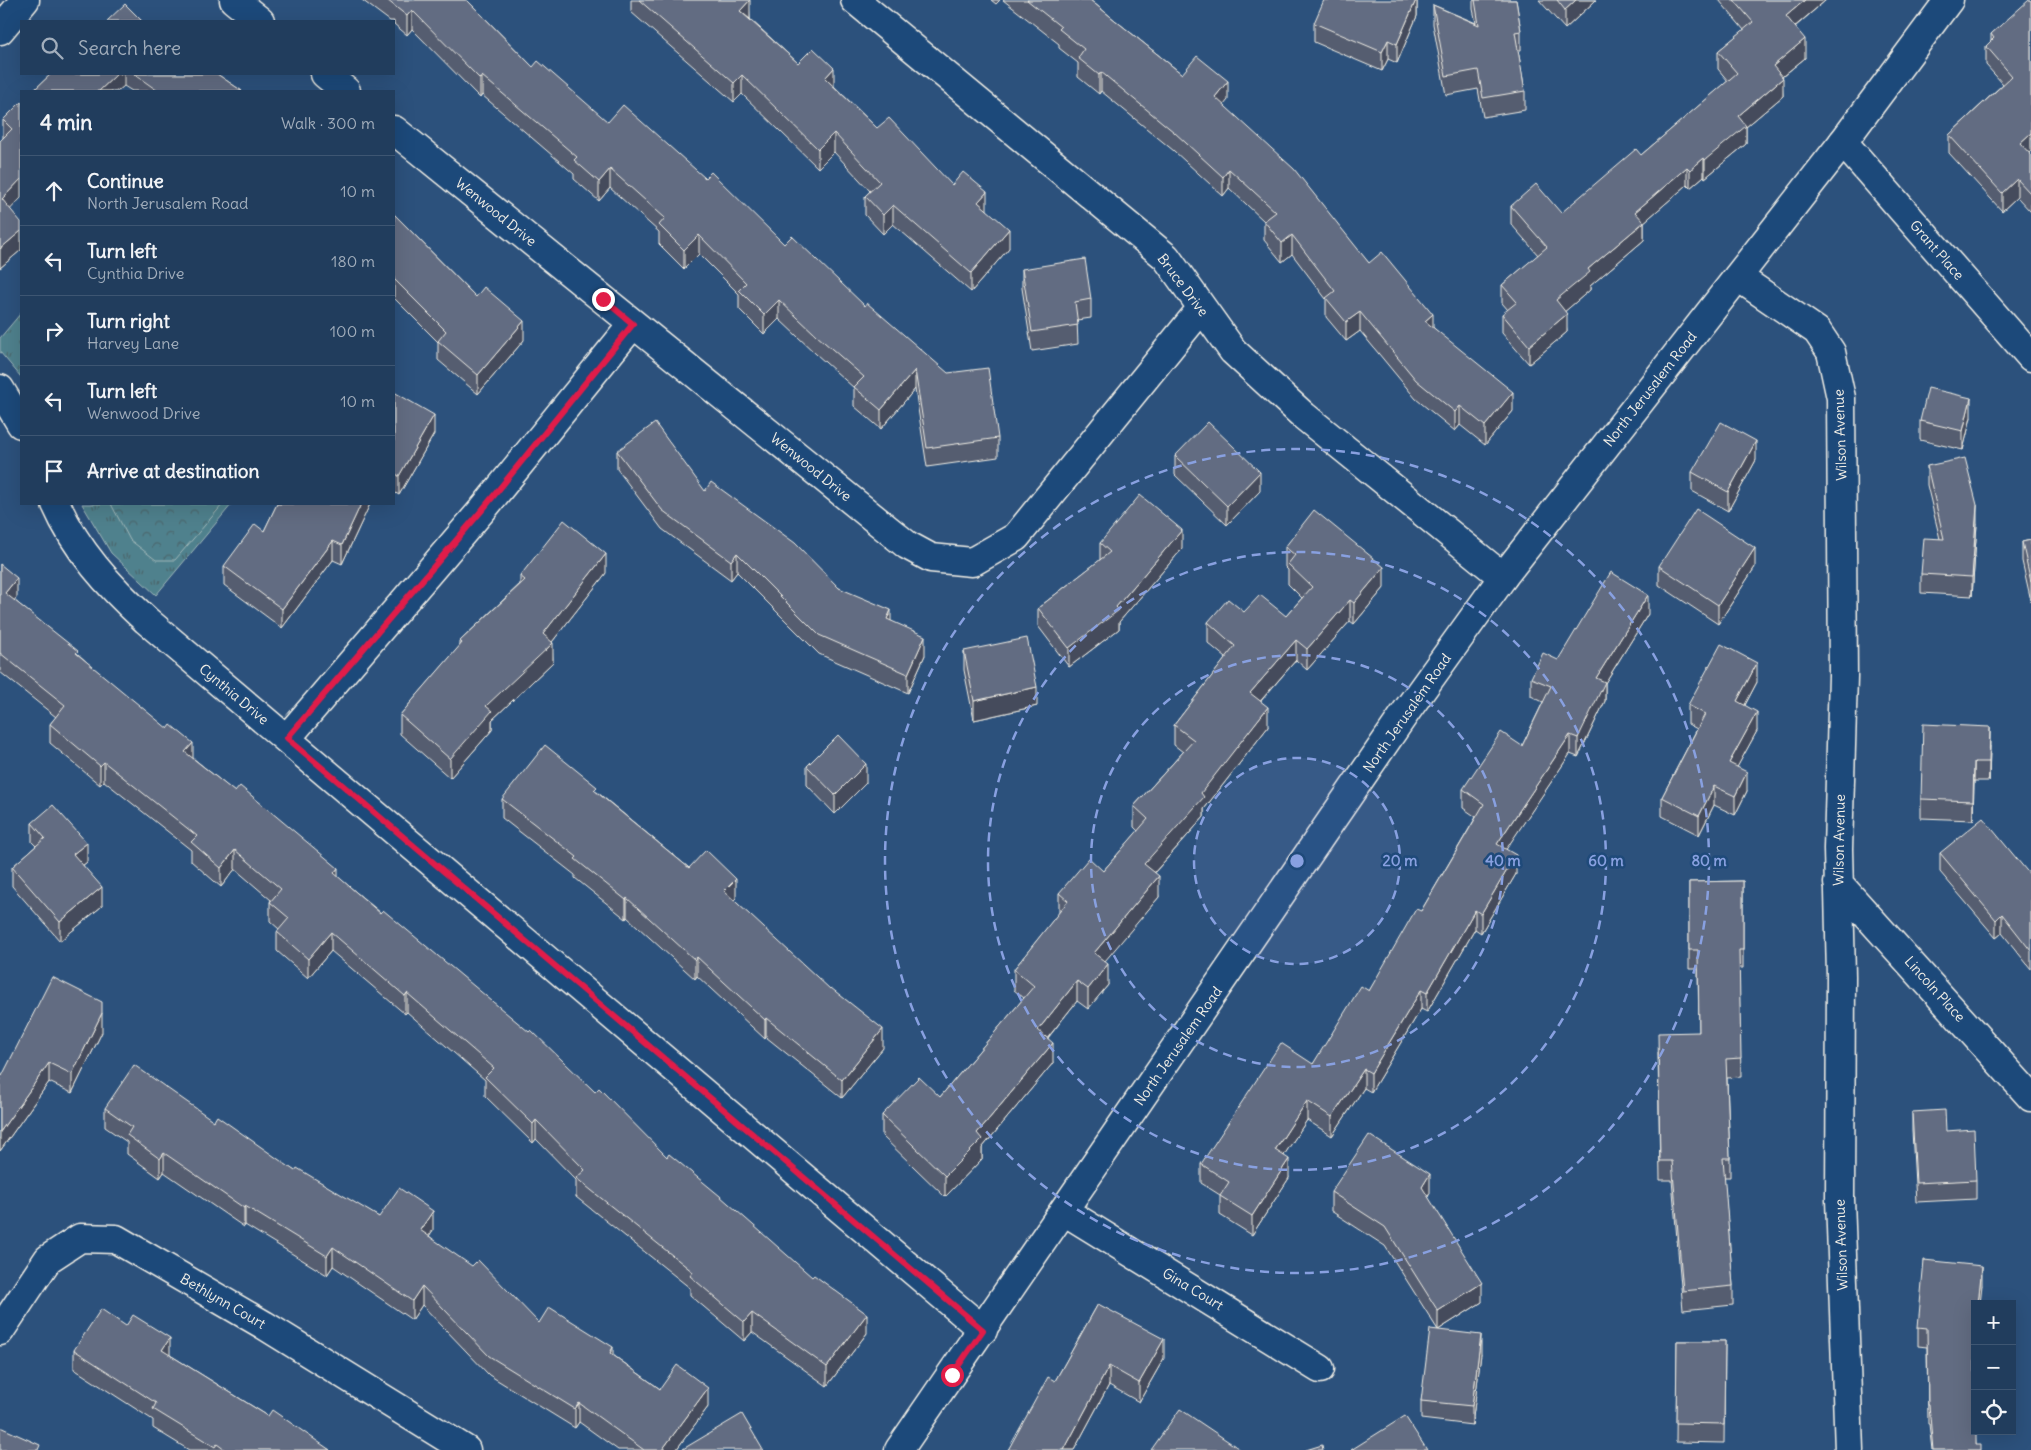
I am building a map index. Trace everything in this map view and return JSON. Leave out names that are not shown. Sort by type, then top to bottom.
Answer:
[{"type":"street","points":[[0,30],[25,0]]},
{"type":"street","points":[[234,0],[259,20]]},
{"type":"street","name":"Bruce Drive","points":[[855,0],[1166,257],[1201,309],[1233,351],[1304,416],[1503,577]]},
{"type":"street","name":"North Jerusalem Road","points":[[899,1450],[1408,710],[1503,577],[1738,277],[1949,0]]},
{"type":"street","points":[[326,75],[345,90]]},
{"type":"street","name":"Wenwood Drive","points":[[395,131],[906,545],[931,558],[972,562],[1016,537],[1201,309]]},
{"type":"street","name":"Grant Place","points":[[1842,142],[2031,357]]},
{"type":"street","name":"Wilson Avenue","points":[[1738,277],[1817,331],[1831,352],[1841,398],[1843,676],[1838,883],[1841,976],[1840,1199],[1849,1450]]},
{"type":"street","points":[[287,738],[483,509],[633,324]]},
{"type":"street","points":[[0,389],[20,422]]},
{"type":"street","name":"Cynthia Drive","points":[[57,505],[79,546],[116,592],[146,620],[983,1330]]},
{"type":"street","name":"Lincoln Place","points":[[1838,883],[2031,1096]]},
{"type":"street","name":"Gina Court","points":[[1064,1211],[1320,1369]]},
{"type":"street","name":"Bethlynn Court","points":[[0,1331],[48,1259],[80,1238],[116,1238],[264,1325],[466,1450]]},
{"type":"green space","points":[[20,314],[20,376],[0,352],[0,338]]},
{"type":"green space","points":[[83,505],[231,505],[156,595],[111,553]]},
{"type":"green space","points":[[112,505],[222,505],[175,560],[156,560],[130,540]]},
{"type":"building","points":[[387,0],[467,0],[533,67],[538,61],[608,122],[623,105],[705,178],[711,172],[784,244],[792,236],[865,306],[867,303],[948,373],[988,368],[998,438],[927,448],[915,370],[881,410],[854,387],[864,377],[779,300],[764,315],[739,290],[746,283],[699,235],[684,250],[659,225],[665,218],[610,169],[599,182],[574,160],[577,157],[482,76],[480,79],[412,10],[407,16]]},
{"type":"building","points":[[639,0],[750,0],[740,11],[798,63],[813,48],[834,68],[825,78],[877,128],[889,118],[952,185],[963,172],[987,192],[978,202],[1009,229],[971,273],[893,205],[883,215],[865,196],[880,182],[834,133],[818,149],[742,75],[734,83]]},
{"type":"building","points":[[1027,0],[1090,0],[1182,74],[1197,56],[1228,81],[1215,97],[1294,169],[1369,263],[1382,252],[1433,314],[1425,321],[1513,392],[1485,426],[1460,406],[1455,412],[1416,380],[1360,312],[1346,322],[1326,298],[1335,291],[1292,235],[1282,243],[1264,221],[1276,212],[1229,169],[1223,177],[1174,132],[1101,72],[1099,75],[1078,58],[1084,49],[1059,29],[1061,27]]},
{"type":"building","points":[[1324,0],[1416,0],[1397,44],[1388,40],[1382,52],[1314,23]]},
{"type":"building","points":[[1475,0],[1516,0],[1521,31],[1515,32],[1525,91],[1483,98],[1478,70],[1446,76],[1433,5],[1479,25]]},
{"type":"building","points":[[1557,0],[1576,0],[1565,10]]},
{"type":"building","points":[[1734,0],[1805,0],[1786,16],[1805,39],[1773,66],[1783,78],[1738,116],[1746,126],[1705,160],[1704,158],[1690,170],[1687,167],[1635,212],[1644,222],[1588,269],[1590,272],[1556,300],[1567,314],[1529,346],[1502,314],[1517,302],[1502,285],[1547,247],[1511,206],[1536,184],[1561,213],[1636,149],[1641,155],[1737,73],[1718,51],[1753,22]]},
{"type":"building","points":[[2031,0],[2031,133],[2020,143],[2031,155],[2031,194],[2017,179],[2002,193],[1949,135],[2012,76],[1986,46],[1994,38],[1991,34]]},
{"type":"building","points":[[125,4],[141,20],[108,20]]},
{"type":"building","points":[[50,75],[116,75],[100,90],[34,90]]},
{"type":"building","points":[[135,75],[218,75],[241,90],[157,90]]},
{"type":"building","points":[[20,103],[20,180],[2,199],[20,221],[20,232],[0,249],[0,141],[12,129],[3,120]]},
{"type":"building","points":[[395,215],[476,297],[484,287],[524,321],[478,375],[438,341],[446,331],[395,280]]},
{"type":"building","points":[[1085,259],[1091,299],[1075,302],[1078,325],[1032,332],[1022,269]]},
{"type":"building","points":[[1928,388],[1971,398],[1963,431],[1920,421]]},
{"type":"building","points":[[395,393],[434,415],[399,476],[395,474]]},
{"type":"building","points":[[1208,422],[1260,472],[1227,506],[1175,456]]},
{"type":"building","points":[[1721,422],[1756,441],[1728,492],[1692,472]]},
{"type":"building","points":[[655,423],[705,491],[711,482],[795,543],[839,588],[891,610],[887,619],[925,636],[908,674],[819,635],[737,553],[731,561],[662,510],[617,451]]},
{"type":"building","points":[[1965,458],[1977,505],[1972,577],[1921,574],[1924,538],[1944,539],[1927,466]]},
{"type":"building","points":[[1140,495],[1182,530],[1116,607],[1119,610],[1069,648],[1038,608],[1110,552],[1100,543]]},
{"type":"building","points":[[277,505],[361,505],[342,545],[333,541],[282,609],[224,566],[255,524],[264,531]]},
{"type":"building","points":[[1696,509],[1755,548],[1718,605],[1659,566]]},
{"type":"building","points":[[1314,510],[1384,567],[1354,603],[1350,600],[1307,649],[1296,640],[1250,693],[1268,707],[1201,793],[1204,797],[1144,864],[1159,876],[1094,953],[1108,964],[1088,989],[1077,981],[1038,1030],[1053,1043],[977,1133],[982,1139],[945,1176],[882,1115],[919,1077],[940,1097],[1034,986],[1014,969],[1068,901],[1059,893],[1089,858],[1103,871],[1148,819],[1134,806],[1194,740],[1174,725],[1235,646],[1208,622],[1228,599],[1244,612],[1260,595],[1286,616],[1312,587],[1288,564],[1295,555],[1285,547]]},
{"type":"building","points":[[564,520],[606,554],[543,634],[553,643],[486,706],[492,711],[450,759],[400,715],[462,643],[460,641],[525,580],[520,576]]},
{"type":"building","points":[[2031,540],[2031,582],[2022,542]]},
{"type":"building","points":[[0,564],[17,578],[5,593],[78,651],[76,653],[168,729],[171,725],[193,743],[185,752],[235,792],[240,786],[338,868],[334,873],[380,913],[383,910],[529,1032],[531,1030],[595,1092],[599,1088],[667,1157],[669,1154],[720,1196],[812,1277],[814,1275],[867,1314],[827,1367],[752,1313],[744,1322],[690,1276],[693,1272],[576,1178],[585,1170],[536,1120],[533,1124],[485,1077],[494,1068],[407,993],[405,996],[331,932],[308,959],[277,932],[289,918],[270,902],[281,889],[235,850],[221,868],[191,842],[197,836],[104,762],[100,766],[50,724],[65,705],[0,653]]},
{"type":"building","points":[[1611,572],[1648,595],[1596,678],[1605,682],[1578,738],[1570,735],[1497,844],[1516,855],[1481,914],[1475,910],[1427,993],[1421,990],[1371,1073],[1364,1069],[1332,1117],[1307,1101],[1275,1150],[1289,1159],[1252,1216],[1220,1196],[1229,1182],[1201,1164],[1281,1043],[1313,1064],[1361,986],[1369,991],[1416,909],[1421,911],[1484,804],[1463,789],[1501,732],[1522,746],[1551,686],[1531,678],[1543,653],[1558,660]]},
{"type":"building","points":[[1027,638],[1037,687],[974,701],[964,651]]},
{"type":"building","points":[[1721,644],[1757,663],[1737,701],[1757,712],[1729,763],[1747,772],[1735,796],[1714,786],[1699,816],[1662,797],[1705,714],[1688,705]]},
{"type":"building","points":[[1923,724],[1990,727],[1989,762],[1974,762],[1973,801],[1921,799]]},
{"type":"building","points":[[838,735],[866,764],[835,795],[807,766]]},
{"type":"building","points":[[545,745],[597,787],[594,790],[689,868],[706,850],[736,879],[724,891],[830,989],[883,1029],[842,1080],[766,1018],[765,1020],[697,957],[695,960],[627,898],[626,900],[575,859],[577,857],[502,799]]},
{"type":"building","points":[[53,805],[87,843],[73,854],[102,887],[60,922],[12,867],[45,838],[32,823]]},
{"type":"building","points":[[1983,818],[2031,876],[2031,951],[2002,914],[1996,920],[1940,853]]},
{"type":"building","points":[[1743,881],[1743,950],[1739,950],[1741,1058],[1726,1059],[1730,1158],[1723,1158],[1733,1286],[1683,1291],[1672,1161],[1660,1161],[1658,1033],[1699,1032],[1698,950],[1689,950],[1689,882]]},
{"type":"building","points":[[52,977],[102,1002],[102,1013],[72,1074],[49,1063],[0,1132],[0,1074],[2,1076]]},
{"type":"building","points":[[134,1065],[214,1121],[217,1116],[295,1171],[297,1168],[379,1217],[399,1188],[433,1211],[420,1230],[472,1266],[478,1260],[539,1323],[549,1307],[613,1347],[610,1353],[660,1389],[677,1365],[708,1388],[662,1450],[644,1450],[579,1403],[575,1409],[489,1356],[422,1286],[412,1301],[333,1247],[327,1256],[245,1206],[244,1208],[164,1153],[160,1159],[127,1135],[132,1127],[105,1108]]},
{"type":"building","points":[[1945,1110],[1946,1131],[1974,1129],[1976,1180],[1916,1183],[1912,1112]]},
{"type":"building","points":[[1369,1135],[1430,1174],[1422,1187],[1482,1283],[1438,1311],[1385,1227],[1331,1192]]},
{"type":"building","points":[[1924,1260],[1982,1266],[1978,1300],[1971,1300],[1971,1435],[1976,1435],[1976,1445],[1980,1445],[1980,1450],[1933,1450],[1928,1405],[1927,1328],[1918,1327]]},
{"type":"building","points":[[1098,1304],[1164,1339],[1139,1383],[1109,1366],[1064,1450],[1008,1450],[1048,1377],[1055,1381]]},
{"type":"building","points":[[101,1309],[126,1326],[133,1315],[170,1338],[162,1350],[268,1416],[272,1410],[330,1450],[225,1450],[217,1444],[215,1447],[153,1409],[156,1403],[74,1350]]},
{"type":"building","points":[[1430,1329],[1481,1335],[1472,1406],[1421,1401]]},
{"type":"building","points":[[1677,1341],[1725,1341],[1724,1424],[1676,1423]]},
{"type":"building","points":[[1180,1409],[1241,1450],[1151,1450]]},
{"type":"building","points":[[742,1414],[763,1450],[683,1450],[683,1449]]},
{"type":"building","points":[[1405,1416],[1427,1450],[1351,1450]]},
{"type":"building","points":[[0,1427],[40,1445],[38,1450],[0,1450]]},
{"type":"building","points":[[1322,1445],[1323,1450],[1306,1450]]},
{"type":"route","points":[[603,299],[633,324],[483,509],[287,738],[983,1330],[952,1375]]}]
